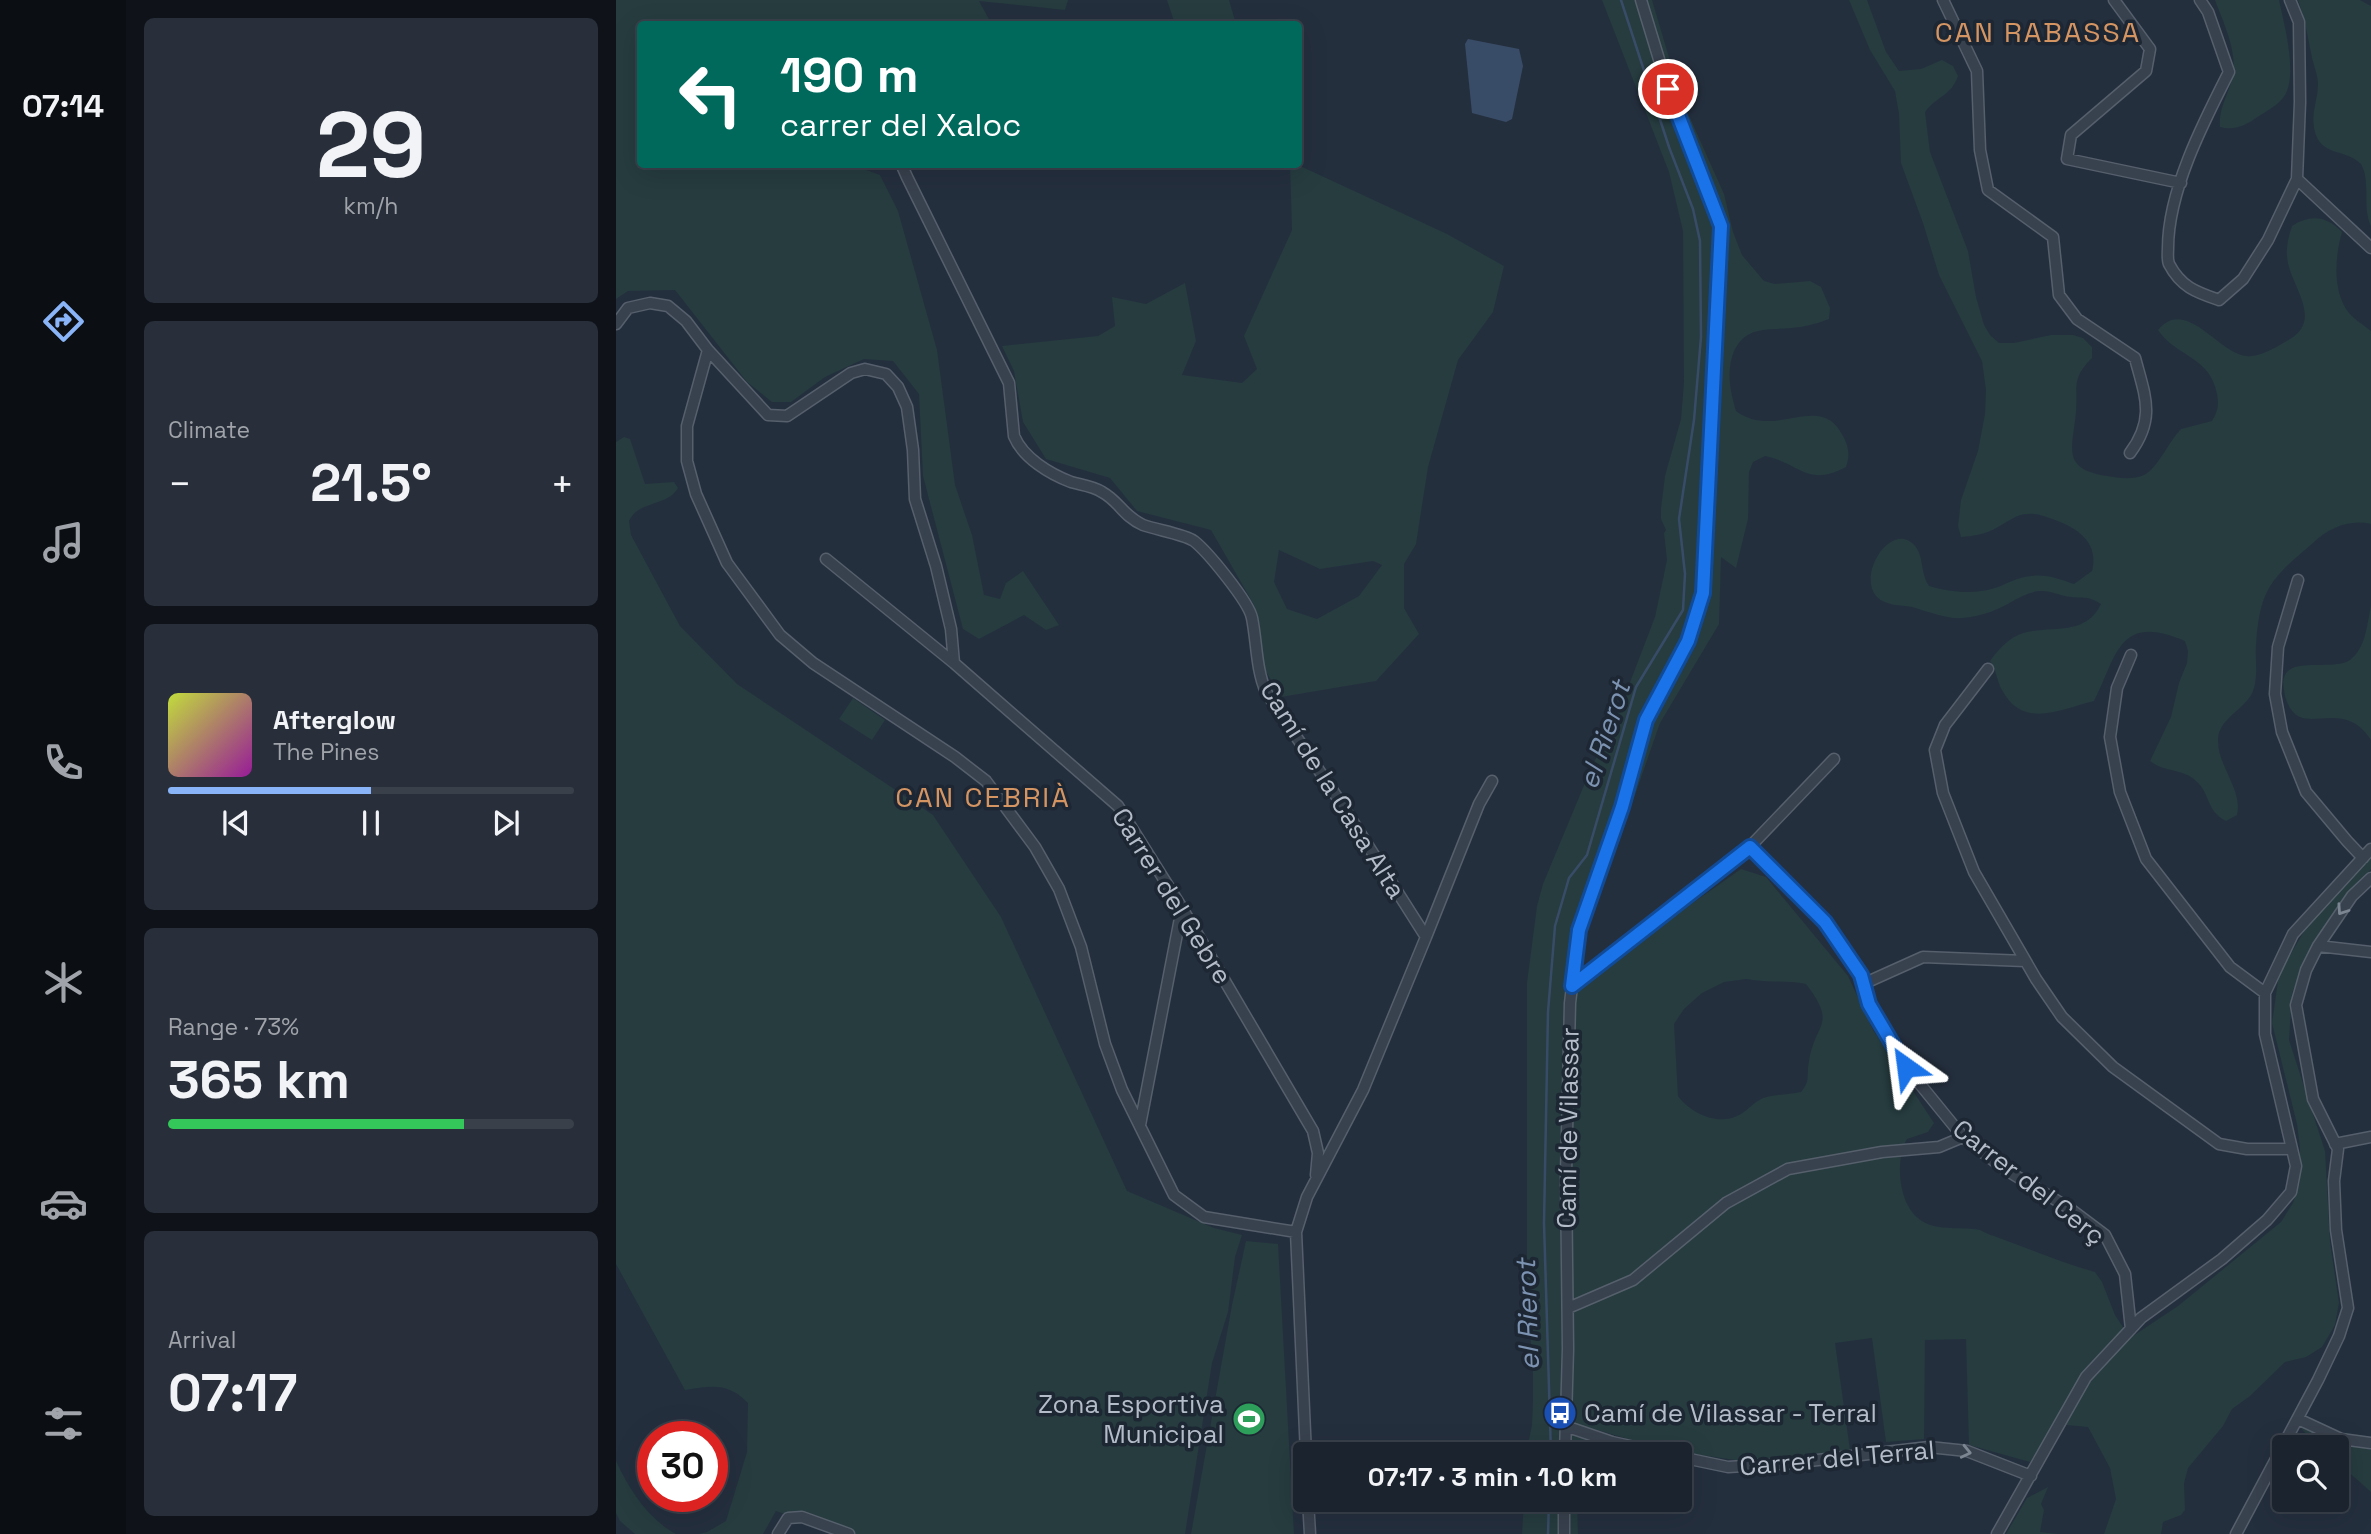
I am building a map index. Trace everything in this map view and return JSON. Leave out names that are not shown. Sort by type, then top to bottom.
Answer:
[{"type":"street","name":"Camí de Vilassar","points":[[1565,1442],[1568,1308],[1566,1175],[1572,986],[1579,930],[1622,807],[1646,720],[1688,641],[1703,593],[1721,226],[1668,89],[1641,0]]},
{"type":"street","points":[[1943,0],[1977,71],[1980,150],[1988,190],[2053,237],[2059,295],[2077,319],[2135,358],[2147,404],[2143,436],[2130,453]]},
{"type":"street","points":[[2114,0],[2150,49],[2146,71],[2071,135],[2067,159],[2181,183]]},
{"type":"street","points":[[2200,0],[2208,12],[2229,72],[2204,122],[2168,223],[2168,262],[2187,288],[2219,300],[2243,279],[2262,250],[2297,179],[2299,22],[2290,0]]},
{"type":"street","name":"Camí de la Casa Alta","points":[[903,168],[1009,383],[1014,436],[1018,444],[1044,468],[1070,481],[1099,490],[1111,498],[1129,519],[1158,531],[1193,540],[1216,565],[1252,615],[1261,681],[1266,692],[1341,803],[1426,937]]},
{"type":"street","points":[[2297,179],[2371,248]]},
{"type":"street","points":[[616,324],[628,308],[650,303],[668,306],[686,321],[708,350],[768,415],[787,416],[851,373],[865,369],[886,374],[898,387],[907,407],[913,450],[915,499],[942,591],[951,629],[954,663]]},
{"type":"street","points":[[708,350],[687,426],[687,461],[696,494],[727,563],[780,635],[813,663],[956,757],[986,781],[1027,837],[1059,889],[1082,947],[1105,1044],[1122,1090],[1174,1195],[1204,1216],[1296,1232]]},
{"type":"street","name":"Carrer del Gebre","points":[[826,559],[954,663],[1118,806],[1182,908],[1312,1130],[1318,1153],[1316,1179]]},
{"type":"street","points":[[2298,580],[2278,647],[2275,694],[2282,732],[2306,792],[2363,858]]},
{"type":"street","points":[[2131,655],[2117,688],[2110,737],[2120,792],[2146,859],[2230,967],[2265,993]]},
{"type":"street","points":[[1988,669],[1945,725],[1935,750],[1943,793],[1975,872],[2025,961],[2062,1017],[2113,1067],[2219,1144],[2247,1149],[2291,1149]]},
{"type":"street","points":[[1572,986],[1750,847],[1834,759]]},
{"type":"street","points":[[1305,1442],[1296,1232],[1307,1197],[1363,1090],[1479,804],[1492,781]]},
{"type":"street","name":"Carrer del Cerç","points":[[1750,847],[1825,922],[1861,975],[1869,1004],[1906,1067],[1963,1137],[2006,1170],[2069,1208],[2105,1235],[2125,1274],[2131,1329]]},
{"type":"street","points":[[1997,1534],[2087,1377],[2141,1318],[2221,1259],[2267,1220],[2291,1192],[2296,1166],[2265,1034],[2265,993],[2293,934],[2371,849]]},
{"type":"street","points":[[2236,1534],[2298,1419],[2339,1336],[2348,1308],[2336,1230],[2334,1181],[2338,1149],[2313,1099],[2296,1005],[2306,970],[2318,946],[2352,896],[2371,878]]},
{"type":"street","points":[[1139,1125],[1182,908]]},
{"type":"street","points":[[2318,946],[2371,952]]},
{"type":"street","points":[[1863,984],[1923,957],[2025,961]]},
{"type":"street","points":[[1568,1308],[1633,1280],[1726,1203],[1788,1169],[1882,1152],[1938,1147],[1963,1137]]},
{"type":"street","points":[[2335,1144],[2371,1138]]},
{"type":"street","points":[[2298,1419],[2341,1439],[2371,1443]]},
{"type":"street","points":[[1566,1426],[1612,1442]]},
{"type":"street","name":"Carrer del Terral","points":[[1692,1460],[1728,1467],[1792,1463],[1929,1447],[1967,1451],[2031,1476]]},
{"type":"street","points":[[1309,1512],[1310,1534]]},
{"type":"street","points":[[1564,1512],[1564,1534]]},
{"type":"street","points":[[778,1534],[788,1518],[802,1517],[849,1534]]},
{"type":"green space","points":[[616,0],[1068,0],[1065,10],[979,1],[990,21],[637,21],[637,168],[861,168],[880,175],[898,211],[937,350],[955,485],[972,535],[984,595],[1000,599],[1006,583],[1023,571],[1059,625],[1046,630],[1024,615],[979,639],[963,629],[923,476],[919,394],[893,361],[864,359],[825,377],[791,402],[772,402],[747,382],[675,290],[628,291],[616,299]]},
{"type":"green space","points":[[1167,0],[1229,0],[1235,21],[1174,21]]},
{"type":"green space","points":[[1602,0],[1652,0],[1681,98],[1724,194],[1733,232],[1742,255],[1764,281],[1775,284],[1810,281],[1821,287],[1830,308],[1829,319],[1801,327],[1758,331],[1739,343],[1734,351],[1730,374],[1736,411],[1751,419],[1766,421],[1822,417],[1833,423],[1843,436],[1848,447],[1848,459],[1846,467],[1822,475],[1812,475],[1765,456],[1753,462],[1749,472],[1748,519],[1736,568],[1721,557],[1719,624],[1660,723],[1587,933],[1584,964],[1589,976],[1741,869],[1766,877],[1848,976],[1873,1030],[1934,1123],[1928,1132],[1907,1139],[1903,1147],[1900,1180],[1911,1211],[1931,1225],[1980,1230],[2095,1272],[2102,1282],[2115,1315],[2130,1338],[2178,1306],[2281,1222],[2293,1203],[2300,1182],[2300,1148],[2297,1124],[2272,1023],[2279,974],[2309,923],[2371,854],[2371,869],[2313,943],[2292,993],[2289,1040],[2325,1151],[2330,1242],[2339,1303],[2335,1325],[2322,1347],[2306,1357],[2285,1362],[2250,1396],[2232,1409],[2223,1426],[2188,1468],[2184,1483],[2185,1510],[2181,1515],[2163,1522],[2161,1534],[2104,1534],[2116,1499],[2110,1468],[2088,1427],[2056,1424],[2030,1462],[1969,1445],[1966,1339],[1925,1340],[1924,1439],[1886,1442],[1872,1338],[1835,1343],[1850,1450],[1749,1462],[1692,1454],[1692,1442],[1639,1442],[1587,1427],[1584,1442],[1528,1442],[1532,1425],[1533,1365],[1527,1305],[1527,983],[1537,906],[1543,884],[1592,766],[1614,724],[1655,617],[1667,560],[1666,530],[1661,519],[1661,508],[1665,476],[1681,419],[1684,382],[1683,231],[1669,172]],"holes":[[[1746,979],[1806,984],[1816,998],[1823,1017],[1812,1048],[1808,1078],[1801,1092],[1763,1098],[1733,1118],[1715,1119],[1690,1108],[1678,1096],[1674,1024],[1684,1009],[1702,993],[1724,982]]]},
{"type":"green space","points":[[1849,0],[1867,0],[1886,52],[1899,71],[1921,69],[1942,60],[1953,66],[1958,76],[1952,88],[1925,112],[1930,152],[1968,251],[1984,325],[1999,343],[2014,343],[2051,335],[2073,335],[2083,338],[2092,347],[2092,358],[2078,377],[2072,446],[2076,462],[2092,473],[2111,477],[2140,477],[2154,467],[2181,429],[2212,421],[2217,411],[2217,394],[2207,372],[2165,339],[2158,330],[2169,321],[2180,319],[2191,322],[2235,353],[2251,356],[2274,348],[2290,339],[2304,323],[2303,303],[2287,258],[2287,244],[2292,226],[2318,218],[2342,232],[2337,263],[2340,295],[2349,313],[2371,331],[2371,524],[2347,524],[2326,533],[2287,566],[2270,586],[2258,626],[2254,688],[2246,701],[2223,725],[2218,739],[2221,759],[2238,805],[2237,815],[2226,821],[2211,807],[2201,786],[2191,777],[2150,761],[2171,717],[2187,663],[2185,641],[2163,633],[2146,632],[2133,635],[2115,655],[2094,701],[2056,712],[2032,713],[2021,710],[2011,702],[2000,686],[1990,661],[2004,644],[2018,635],[2077,626],[2094,614],[2101,604],[2089,598],[2039,591],[1986,614],[1953,618],[1885,602],[1877,597],[1872,587],[1874,564],[1887,544],[1896,539],[1906,540],[1918,550],[1929,586],[1953,591],[1987,590],[2021,578],[2037,576],[2053,577],[2074,584],[2092,571],[2093,552],[2085,538],[2072,528],[2031,514],[2020,515],[1989,531],[1961,537],[1958,526],[1961,500],[1978,451],[1985,414],[1986,390],[1982,361],[1939,275],[1901,163],[1895,91],[1870,50]]},
{"type":"green space","points":[[2215,0],[2279,0],[2288,46],[2290,70],[2285,95],[2271,108],[2236,128],[2220,127],[2221,113],[2234,65],[2228,36]]},
{"type":"green space","points":[[2298,0],[2360,0],[2371,6],[2371,226],[2367,211],[2366,179],[2361,164],[2328,149],[2318,140],[2315,132],[2313,119],[2318,81]]},
{"type":"green space","points":[[1302,167],[1447,234],[1504,266],[1493,312],[1458,360],[1428,467],[1416,544],[1404,564],[1404,608],[1419,634],[1376,681],[1281,697],[1265,670],[1254,605],[1211,530],[1137,511],[1110,478],[1046,459],[1023,422],[1014,371],[1002,346],[1098,336],[1115,326],[1112,297],[1146,304],[1185,283],[1196,341],[1182,375],[1242,383],[1257,369],[1244,336],[1292,230],[1290,168]],"holes":[[[1279,550],[1320,569],[1373,561],[1382,565],[1359,596],[1317,619],[1287,609],[1274,582]]]},
{"type":"green space","points":[[624,437],[630,439],[645,484],[674,482],[678,488],[667,498],[639,510],[629,521],[631,535],[680,626],[737,684],[933,815],[1001,917],[1127,1191],[1214,1228],[1242,1235],[1235,1257],[1228,1312],[1212,1363],[1185,1534],[844,1534],[776,1511],[763,1534],[699,1534],[726,1521],[747,1452],[748,1403],[733,1392],[719,1387],[685,1390],[616,1264],[616,442]]},
{"type":"green space","points":[[2371,606],[2371,740],[2361,728],[2351,722],[2330,718],[2302,718],[2295,714],[2286,700],[2284,678],[2288,671],[2296,667],[2331,665],[2350,660],[2363,642]]},
{"type":"green space","points":[[853,698],[885,720],[872,740],[839,719]]},
{"type":"green space","name":"Zona Esportiva Municipal","points":[[1246,1241],[1278,1244],[1294,1534],[1191,1534],[1232,1305]]},
{"type":"green space","points":[[2300,1428],[2323,1435],[2308,1435]]},
{"type":"green space","points":[[2349,1443],[2371,1450],[2371,1492],[2349,1473]]},
{"type":"green space","points":[[616,1461],[637,1497],[637,1512],[648,1512],[676,1534],[635,1534],[620,1521],[616,1513]]},
{"type":"green space","points":[[2048,1487],[2041,1504],[2044,1510],[2040,1532],[2058,1534],[2006,1534],[2027,1498]]},
{"type":"green space","points":[[1523,1512],[1577,1512],[1578,1534],[1522,1534]]},
{"type":"water","points":[[1468,39],[1519,49],[1523,66],[1512,119],[1506,122],[1472,113],[1465,44]]},
{"type":"waterway","name":"el Rierot","points":[[1551,1442],[1544,1223],[1548,1012],[1555,926],[1569,878],[1587,855],[1636,687],[1683,610],[1685,574],[1679,519],[1694,420],[1701,337],[1700,241],[1693,209],[1669,147],[1621,0]]},
{"type":"waterway","name":"el Rierot","points":[[1548,1534],[1549,1512]]},
{"type":"place","name":"Camí de Vilassar - Terral","points":[[1560,1413]]},
{"type":"place","name":"Zona Esportiva Municipal","points":[[1249,1419]]},
{"type":"district","name":"CAN RABASSA","points":[[2038,32]]},
{"type":"district","name":"CAN CEBRIÀ","points":[[983,797]]},
{"type":"route","points":[[1668,89],[1721,226],[1703,593],[1688,641],[1646,720],[1622,807],[1579,930],[1572,986],[1750,847],[1825,922],[1861,975],[1869,1004],[1906,1067]]}]
